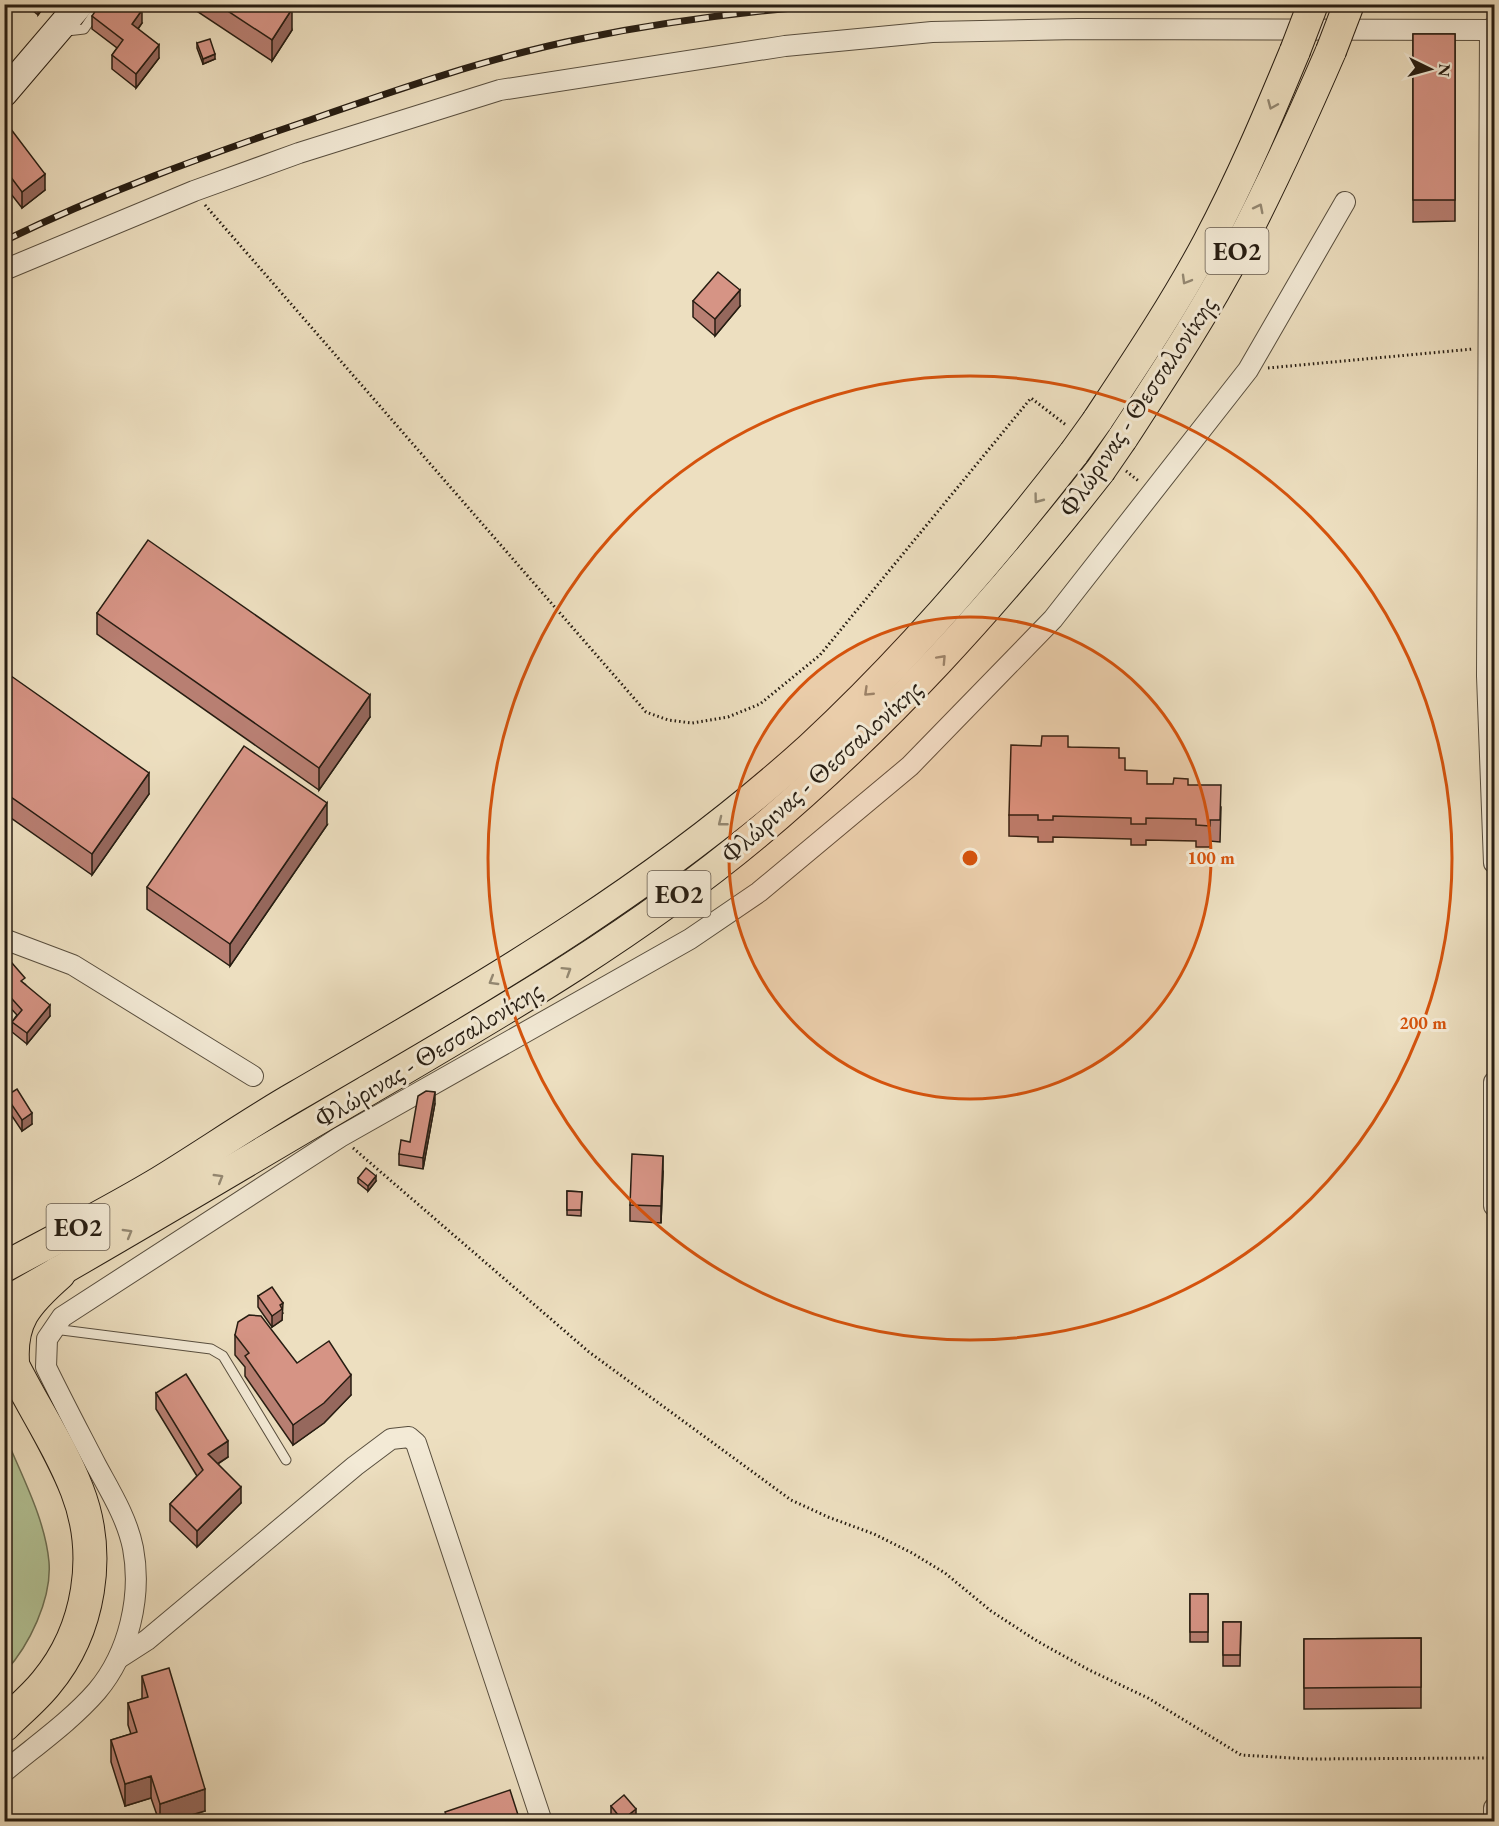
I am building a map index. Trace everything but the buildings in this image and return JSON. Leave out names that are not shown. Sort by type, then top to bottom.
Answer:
[{"type":"highway","points":[[4,1695],[37,1663],[52,1637],[70,1594],[73,1556],[68,1523],[57,1490],[7,1369],[15,1326],[23,1307],[59,1272]]},
{"type":"highway","points":[[4,1725],[46,1683],[64,1659],[84,1610],[91,1567],[87,1524],[77,1489],[7,1369]]},
{"type":"main road","points":[[4,93],[80,4]]},
{"type":"main road","name":"Φλώρινας - Θεσσαλονίκης","points":[[4,1268],[153,1186],[288,1100],[490,983],[575,930],[656,874],[809,748],[881,680],[1014,532],[1097,421],[1155,333],[1208,242],[1254,148],[1314,4]]},
{"type":"main road","name":"Φλώρινας - Θεσσαλονίκης","points":[[4,1304],[514,1004],[590,956],[699,878],[829,771],[902,701],[1001,594],[1100,471],[1182,346],[1238,250],[1287,152],[1349,4]]},
{"type":"street","points":[[4,270],[194,191],[299,153],[500,90],[784,46],[943,32],[1078,29],[1492,29],[1487,676],[1494,863]]},
{"type":"street","points":[[4,1772],[86,1703],[119,1658],[133,1608],[135,1569],[133,1548],[119,1508],[46,1367],[47,1339],[62,1317],[340,1137],[690,939],[759,892],[910,766],[1053,619],[1248,370],[1345,202]]},
{"type":"street","points":[[4,939],[73,965],[253,1076]]},
{"type":"street","points":[[1494,1082],[1494,1206]]},
{"type":"street","points":[[119,1658],[147,1640],[355,1466],[391,1439],[410,1437],[416,1443],[542,1821]]},
{"type":"street","points":[[1494,1808],[1494,1821]]},
{"type":"lane","points":[[67,31],[84,29],[101,4]]},
{"type":"lane","points":[[52,1329],[211,1349],[223,1356],[286,1460]]},
{"type":"path","points":[[194,191],[244,252],[646,712],[668,720],[692,723],[728,717],[760,704],[820,655],[1031,398]]},
{"type":"path","points":[[1248,370],[1490,347]]},
{"type":"path","points":[[340,1137],[589,1352],[791,1500],[874,1534],[912,1553],[945,1573],[991,1611],[1037,1641],[1089,1670],[1148,1698],[1194,1725],[1221,1745],[1241,1755],[1309,1759],[1494,1758]]},
{"type":"green space","points":[[5,1435],[43,1529],[47,1546],[49,1576],[43,1606],[37,1621],[22,1649],[5,1672]]},
{"type":"railway","points":[[4,241],[116,191],[268,134],[511,55],[645,27],[777,9],[844,4]]}]
